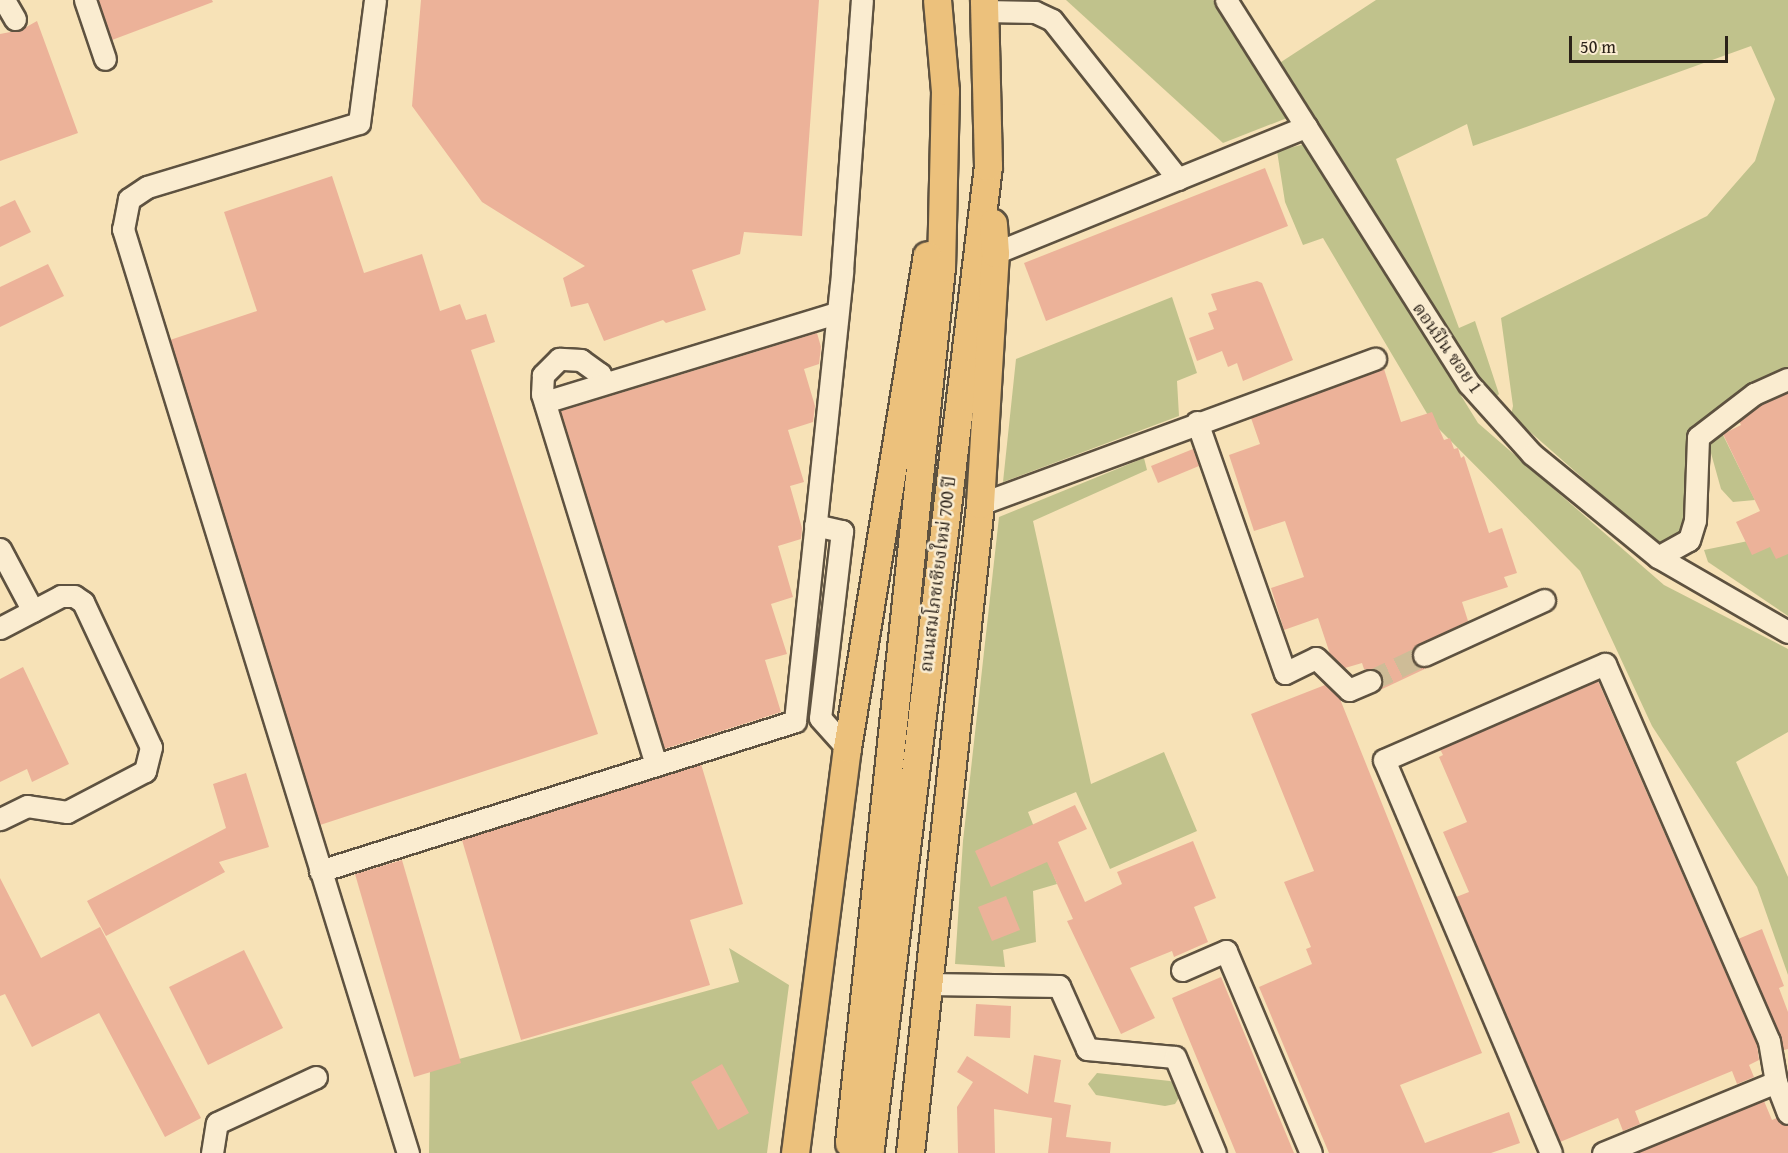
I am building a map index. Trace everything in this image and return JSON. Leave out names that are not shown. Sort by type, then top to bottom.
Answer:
[{"type":"main road","name":"ถนนสมโภชเชียงใหม่ 700 ปี","points":[[938,0],[945,91],[944,184],[934,357],[860,1146],[988,166],[985,5]]},
{"type":"main road","points":[[910,1153],[980,504],[995,253],[988,166]]},
{"type":"main road","points":[[795,1153],[847,748],[911,339],[944,184]]},
{"type":"street","points":[[4,0],[15,19]]},
{"type":"street","points":[[85,0],[105,59]]},
{"type":"street","points":[[375,0],[358,123],[147,187],[129,199],[123,229],[243,625],[408,1153]]},
{"type":"street","points":[[320,872],[795,721],[837,313],[862,0]]},
{"type":"street","name":"ดอนปิน ซอย 1","points":[[1226,0],[1469,384],[1532,454],[1658,557],[1788,632]]},
{"type":"street","points":[[985,5],[1035,12],[1052,20],[1178,179]]},
{"type":"street","points":[[995,253],[1306,127]]},
{"type":"street","points":[[545,402],[837,313]]},
{"type":"street","points":[[604,383],[600,374],[581,360],[559,358],[543,375],[545,402],[656,765]]},
{"type":"street","points":[[980,504],[1197,422],[1375,359]]},
{"type":"street","points":[[1658,557],[1689,540],[1695,520],[1698,437],[1754,394],[1788,379]]},
{"type":"street","points":[[1197,422],[1285,673],[1316,658],[1349,690],[1370,681]]},
{"type":"street","points":[[815,525],[842,531],[820,718],[847,748]]},
{"type":"street","points":[[0,549],[33,611]]},
{"type":"street","points":[[0,628],[61,596],[74,596],[83,602],[151,747],[145,771],[67,812],[27,806],[0,819]]},
{"type":"street","points":[[1424,655],[1544,600]]},
{"type":"street","points":[[1551,1153],[1384,760],[1605,664],[1768,1041],[1776,1082],[1788,1113]]},
{"type":"street","points":[[1182,970],[1226,951],[1311,1153]]},
{"type":"street","points":[[928,984],[1059,986],[1087,1049],[1175,1058],[1215,1153]]},
{"type":"street","points":[[212,1153],[217,1123],[316,1077]]},
{"type":"street","points":[[1603,1153],[1776,1082]]},
{"type":"green space","points":[[1066,0],[1213,0],[1287,118],[1223,143]]},
{"type":"green space","points":[[1376,0],[1788,0],[1788,373],[1751,389],[1686,441],[1687,517],[1676,538],[1659,545],[1511,415],[1513,406],[1501,318],[1707,216],[1755,161],[1775,99],[1751,46],[1473,146],[1467,124],[1396,159],[1459,328],[1475,321],[1499,394],[1493,400],[1278,64]]},
{"type":"green space","points":[[1305,144],[1478,423],[1664,585],[1788,649],[1788,732],[1736,762],[1788,877],[1788,975],[1757,887],[1652,726],[1580,571],[1432,422],[1323,238],[1303,245],[1285,202],[1277,151]]},
{"type":"green space","points":[[1172,297],[1197,373],[1177,381],[1179,416],[1003,482],[1016,359]]},
{"type":"green space","points":[[1722,433],[1755,500],[1733,502],[1721,489],[1709,446]]},
{"type":"green space","points":[[1144,458],[1147,470],[1033,521],[1091,784],[1164,752],[1197,831],[1110,869],[1076,792],[1028,812],[1057,884],[1033,891],[1036,942],[1003,950],[1005,967],[955,964],[963,841],[999,517]]},
{"type":"green space","points":[[1788,533],[1788,616],[1708,562],[1704,550]]},
{"type":"green space","points":[[729,948],[789,985],[767,1153],[429,1153],[430,1067],[739,982]]},
{"type":"green space","points":[[1097,1073],[1170,1081],[1176,1084],[1180,1096],[1175,1104],[1165,1106],[1096,1095],[1088,1084]]},
{"type":"building","points":[[98,0],[212,0],[213,2],[112,40]]},
{"type":"building","points":[[421,0],[819,0],[802,236],[744,232],[740,254],[692,270],[706,310],[666,323],[663,320],[604,341],[588,303],[571,307],[563,278],[585,266],[482,202],[412,106]]},
{"type":"building","points":[[37,21],[78,133],[0,161],[0,34],[21,30]]},
{"type":"building","points":[[1265,168],[1288,226],[1046,321],[1024,263]]},
{"type":"building","points":[[332,176],[364,273],[422,254],[440,311],[460,304],[466,320],[486,314],[495,342],[471,350],[598,734],[320,825],[170,340],[257,311],[224,212]]},
{"type":"building","points":[[15,200],[31,232],[0,247],[0,207]]},
{"type":"building","points":[[48,264],[64,296],[0,327],[0,287]]},
{"type":"building","points":[[1257,281],[1262,283],[1293,360],[1243,381],[1237,363],[1228,367],[1222,351],[1197,361],[1189,338],[1214,329],[1208,313],[1217,310],[1211,294]]},
{"type":"building","points":[[817,333],[821,347],[819,364],[804,369],[815,406],[813,422],[788,430],[804,482],[790,486],[802,528],[801,539],[778,546],[793,597],[771,604],[787,654],[765,660],[781,712],[664,749],[561,411]]},
{"type":"building","points":[[1384,369],[1401,422],[1432,412],[1444,440],[1450,438],[1454,449],[1458,448],[1461,458],[1464,456],[1489,533],[1502,528],[1517,573],[1504,577],[1508,587],[1462,602],[1468,621],[1414,647],[1413,661],[1429,667],[1378,691],[1383,682],[1378,671],[1364,669],[1362,663],[1345,668],[1330,654],[1318,618],[1284,630],[1271,588],[1304,577],[1285,521],[1254,531],[1229,455],[1260,444],[1251,418]]},
{"type":"building","points":[[1788,393],[1788,554],[1776,559],[1770,547],[1752,555],[1736,522],[1760,511],[1723,434],[1741,425],[1739,421],[1761,405]]},
{"type":"building","points":[[1193,449],[1199,466],[1158,483],[1151,466]]},
{"type":"building","points":[[23,667],[69,764],[32,782],[27,769],[0,782],[0,679]]},
{"type":"building","points":[[1598,681],[1757,1045],[1759,1060],[1749,1065],[1754,1077],[1737,1084],[1732,1071],[1635,1111],[1640,1124],[1623,1131],[1618,1118],[1560,1142],[1456,897],[1469,892],[1443,832],[1467,822],[1439,757],[1443,755],[1440,749]]},
{"type":"building","points":[[1325,685],[1340,699],[1482,1053],[1400,1085],[1425,1143],[1509,1112],[1520,1143],[1491,1153],[1329,1153],[1259,987],[1312,964],[1306,949],[1311,947],[1284,882],[1314,871],[1251,714]]},
{"type":"building","points":[[701,764],[743,904],[690,920],[710,985],[521,1040],[462,840]]},
{"type":"building","points":[[246,773],[269,847],[219,862],[225,872],[106,936],[87,901],[226,828],[213,784]]},
{"type":"building","points":[[1075,805],[1087,829],[1058,842],[1085,902],[1122,884],[1117,872],[1193,841],[1216,898],[1194,907],[1208,942],[1174,957],[1172,951],[1130,968],[1155,1018],[1121,1034],[1067,921],[1073,919],[1047,862],[991,887],[975,851]]},
{"type":"building","points":[[402,860],[461,1063],[414,1077],[355,874]]},
{"type":"building","points":[[0,878],[41,958],[100,927],[201,1118],[165,1137],[99,1013],[32,1047],[5,994],[0,996]]},
{"type":"building","points":[[1006,896],[1020,930],[992,941],[978,907]]},
{"type":"building","points":[[1762,929],[1784,986],[1779,988],[1788,1012],[1788,1049],[1784,1050],[1738,939]]},
{"type":"building","points":[[244,950],[283,1028],[208,1065],[169,987]]},
{"type":"building","points":[[1221,977],[1294,1153],[1236,1153],[1172,998]]},
{"type":"building","points":[[976,1004],[1011,1006],[1010,1038],[974,1036]]},
{"type":"building","points":[[1034,1055],[1061,1060],[1054,1102],[1071,1105],[1066,1137],[1111,1142],[1110,1153],[1048,1153],[1052,1118],[994,1109],[995,1153],[958,1153],[957,1107],[973,1082],[957,1072],[967,1056],[1028,1094]]},
{"type":"building","points":[[722,1064],[749,1113],[718,1130],[691,1082]]},
{"type":"building","points":[[1764,1101],[1772,1120],[1777,1118],[1788,1125],[1788,1153],[1637,1153]]},
{"type":"tunnel","points":[[1370,681],[1424,655]]}]
